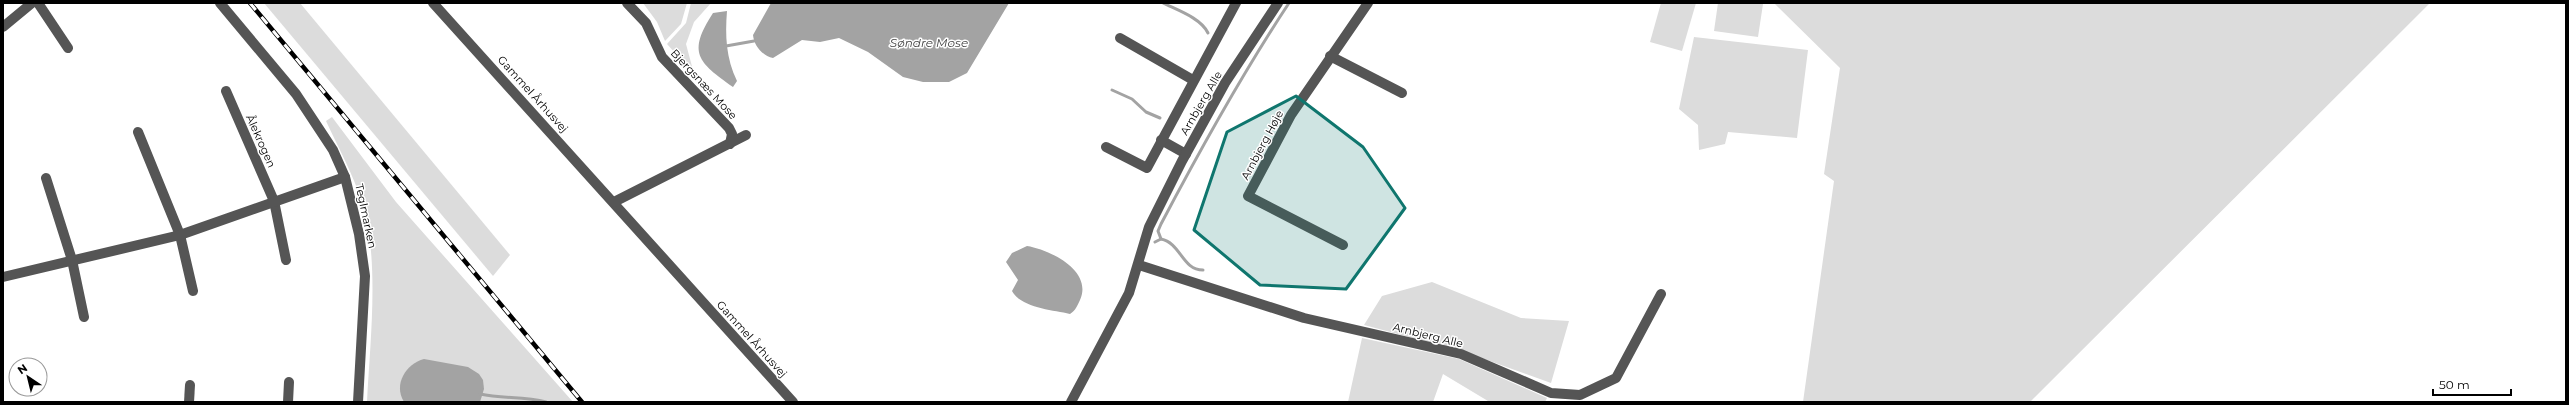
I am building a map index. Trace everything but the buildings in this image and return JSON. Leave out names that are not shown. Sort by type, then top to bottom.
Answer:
[{"type":"street","points":[[3,27],[32,3]]},
{"type":"street","points":[[38,3],[68,48]]},
{"type":"street","name":"Teglmarken","points":[[220,3],[296,94],[333,150],[345,177],[359,234],[365,276],[358,402]]},
{"type":"street","name":"Gammel Århusvej","points":[[433,3],[793,402]]},
{"type":"street","name":"Bjergsnæs Mose","points":[[627,3],[646,23],[662,57],[729,128],[732,134],[730,144]]},
{"type":"street","points":[[1106,147],[1147,168],[1160,140],[1236,3]]},
{"type":"street","name":"Arnbjerg Alle","points":[[1071,402],[1129,293],[1150,227],[1186,154],[1225,83],[1278,3]]},
{"type":"street","name":"Arnbjerg Høje","points":[[1343,245],[1248,196],[1291,114],[1368,3]]},
{"type":"street","points":[[1120,38],[1193,80]]},
{"type":"street","points":[[1330,56],[1402,93]]},
{"type":"street","name":"Ålekrogen","points":[[226,91],[274,201],[286,260]]},
{"type":"street","points":[[138,132],[180,235],[193,291]]},
{"type":"street","points":[[614,202],[746,135]]},
{"type":"street","points":[[1160,140],[1186,154]]},
{"type":"street","points":[[3,277],[180,235],[345,177]]},
{"type":"street","points":[[46,178],[72,260],[84,317]]},
{"type":"street","name":"Arnbjerg Alle","points":[[1139,265],[1304,318],[1461,354],[1551,393],[1580,395],[1616,378],[1661,294]]},
{"type":"street","points":[[288,402],[289,382]]},
{"type":"street","points":[[190,384],[190,402]]},
{"type":"highlighted area","points":[[1296,96],[1363,147],[1405,208],[1346,289],[1260,285],[1194,230],[1227,132]]},
{"type":"shaded area","points":[[264,3],[300,3],[510,255],[493,276]]},
{"type":"shaded area","points":[[643,3],[687,3],[681,24],[665,41],[657,22]]},
{"type":"shaded area","points":[[691,3],[711,3],[694,22],[686,44],[694,74],[667,44],[686,23]]},
{"type":"shaded area","points":[[1661,3],[1696,3],[1682,51],[1650,42]]},
{"type":"shaded area","points":[[1718,3],[1763,4],[1758,37],[1714,31]]},
{"type":"shaded area","points":[[1774,3],[2430,3],[2030,402],[1803,402],[1834,181],[1824,174],[1840,68]]},
{"type":"shaded area","points":[[1694,37],[1808,50],[1797,138],[1728,132],[1725,144],[1699,150],[1698,125],[1679,109]]},
{"type":"shaded area","points":[[332,117],[396,202],[573,402],[367,402],[372,301],[371,249],[368,224],[362,202],[350,171],[326,121]]},
{"type":"shaded area","points":[[1432,282],[1521,318],[1569,321],[1551,383],[1462,351],[1364,325],[1382,296]]},
{"type":"shaded area","points":[[1362,338],[1459,359],[1547,398],[1545,402],[1488,401],[1443,374],[1433,402],[1348,402]]},
{"type":"water","name":"Søndre Mose","points":[[771,3],[1009,3],[967,73],[949,82],[923,82],[903,77],[868,52],[839,38],[820,42],[802,40],[773,58],[769,57],[757,47],[753,35]]},
{"type":"water","points":[[727,11],[726,29],[728,55],[737,81],[733,87],[711,71],[704,63],[700,56],[699,47],[700,38],[713,13]]},
{"type":"water","points":[[1027,246],[1037,248],[1058,257],[1075,271],[1081,280],[1082,290],[1080,300],[1074,311],[1070,314],[1030,305],[1016,297],[1012,291],[1018,280],[1006,262],[1012,253]]},
{"type":"water","points":[[424,359],[468,367],[479,374],[483,380],[484,389],[480,402],[404,402],[400,388],[403,376],[412,365]]},
{"type":"waterway","points":[[1163,3],[1194,19],[1200,23],[1208,33]]},
{"type":"waterway","points":[[1155,242],[1161,239],[1158,231],[1161,224],[1207,139],[1238,84],[1289,3]]},
{"type":"waterway","points":[[726,46],[754,41]]},
{"type":"waterway","points":[[1112,90],[1132,99],[1146,112],[1160,118]]},
{"type":"waterway","points":[[1161,239],[1168,241],[1190,266],[1203,270]]},
{"type":"waterway","points":[[480,394],[546,402]]},
{"type":"railway","points":[[250,3],[582,402]]}]
